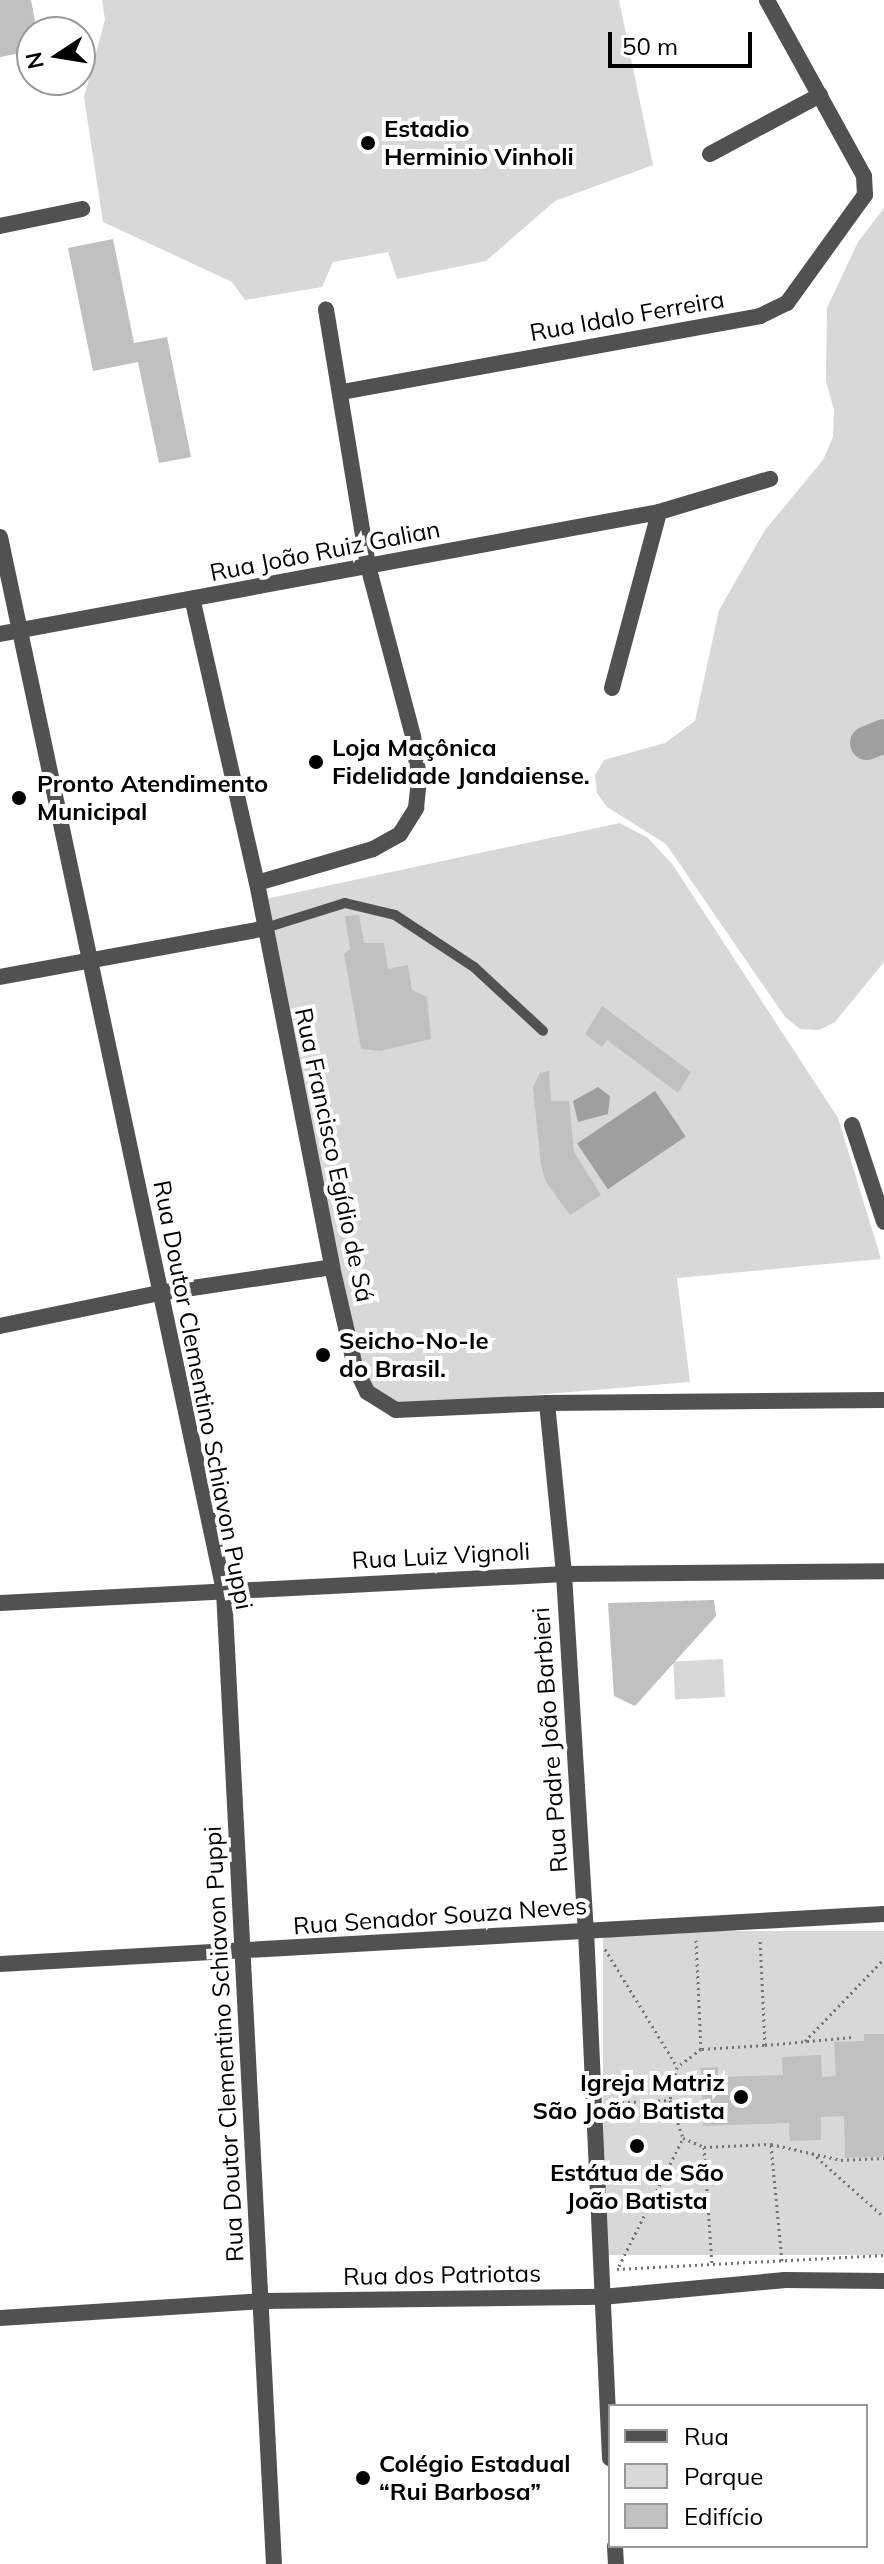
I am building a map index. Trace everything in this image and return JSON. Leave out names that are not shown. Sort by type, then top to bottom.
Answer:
[{"type":"street","points":[[710,154],[820,95],[767,0]]},
{"type":"street","name":"Rua Idalo Ferreira","points":[[342,392],[760,316],[787,303],[865,195],[864,176],[820,95]]},
{"type":"street","points":[[0,226],[82,209]]},
{"type":"street","points":[[257,883],[373,849],[400,834],[416,808],[419,778],[413,736],[368,566],[342,392],[326,309]]},
{"type":"street","name":"Rua João Ruiz Galian","points":[[0,634],[193,602],[659,512],[770,479]]},
{"type":"street","points":[[612,688],[659,512]]},
{"type":"street","name":"Rua Doutor Clementino Schiavon Puppi","points":[[0,537],[87,958],[224,1591],[241,1953],[263,2301],[274,2564]]},
{"type":"street","name":"Rua Francisco Egídio de Sá","points":[[193,602],[257,883],[262,929],[332,1267],[355,1367],[367,1392],[396,1410],[547,1403],[884,1400]]},
{"type":"street","points":[[0,977],[87,958],[262,929]]},
{"type":"street","points":[[852,1125],[884,1222]]},
{"type":"street","points":[[0,1326],[159,1293],[332,1267]]},
{"type":"street","name":"Rua Padre João Barbieri","points":[[547,1403],[564,1574],[586,1930],[602,2104],[602,2297],[608,2418]]},
{"type":"street","name":"Rua Luiz Vignoli","points":[[0,1603],[564,1574],[884,1571]]},
{"type":"street","name":"Rua Senador Souza Neves","points":[[0,1964],[241,1953],[760,1919],[884,1914]]},
{"type":"street","name":"Rua dos Patriotas","points":[[0,2318],[263,2301],[602,2297],[785,2280],[884,2281]]},
{"type":"lane","points":[[262,929],[345,903],[395,915],[474,967],[543,1031]]},
{"type":"path","points":[[760,1919],[765,2045]]},
{"type":"path","points":[[696,1924],[701,2049]]},
{"type":"path","points":[[604,1961],[603,1945],[677,2067]]},
{"type":"path","points":[[805,2041],[884,1959]]},
{"type":"path","points":[[617,2269],[683,2138],[670,2100],[677,2067],[701,2049],[853,2037]]},
{"type":"path","points":[[602,2104],[609,2087]]},
{"type":"path","points":[[602,2104],[670,2100]]},
{"type":"path","points":[[602,2104],[611,2118]]},
{"type":"path","points":[[683,2138],[704,2147],[771,2144],[841,2160],[884,2158]]},
{"type":"path","points":[[771,2144],[785,2280]]},
{"type":"path","points":[[704,2147],[713,2289]]},
{"type":"path","points":[[810,2152],[884,2217]]},
{"type":"path","points":[[617,2254],[617,2269]]},
{"type":"path","points":[[617,2269],[884,2255]]},
{"type":"green space","name":"Estadio Herminio Vinholi","points":[[102,0],[619,0],[653,165],[555,201],[486,261],[397,279],[388,252],[333,262],[322,287],[245,300],[232,282],[103,222],[84,97],[96,96],[96,53],[105,20]]},
{"type":"green space","points":[[884,208],[884,962],[835,1022],[819,1030],[800,1029],[785,1017],[666,844],[607,807],[597,793],[595,775],[604,760],[665,743],[695,721],[719,610],[765,530],[823,460],[833,437],[834,410],[826,381],[827,308],[858,242]]},
{"type":"green space","points":[[620,823],[648,838],[673,865],[838,1118],[881,1259],[677,1278],[690,1382],[403,1406],[372,1386],[360,1361],[261,900]]},
{"type":"green space","points":[[723,1659],[725,1697],[675,1700],[673,1662]]},
{"type":"green space","points":[[603,1931],[884,1931],[884,2255],[603,2255]]},
{"type":"shaded area","points":[[598,1087],[610,1096],[608,1114],[578,1122],[573,1101]]},
{"type":"shaded area","points":[[655,1091],[686,1137],[608,1189],[577,1144]]},
{"type":"building","points":[[0,0],[31,0],[34,16],[16,16],[16,54],[0,57]]},
{"type":"building","points":[[113,239],[134,343],[167,337],[191,457],[159,463],[138,362],[93,371],[68,248]]},
{"type":"building","points":[[359,915],[364,943],[384,943],[388,969],[408,965],[412,990],[427,997],[431,1039],[380,1051],[361,1049],[344,954],[350,949],[345,916]]},
{"type":"building","points":[[602,1006],[691,1072],[678,1093],[607,1040],[602,1047],[585,1034]]},
{"type":"building","points":[[549,1071],[551,1101],[569,1101],[574,1152],[601,1195],[570,1215],[546,1182],[541,1165],[533,1087],[540,1073]]},
{"type":"building","points":[[714,1600],[716,1616],[635,1706],[614,1696],[608,1603]]},
{"type":"building","points":[[864,2034],[884,2034],[884,2157],[845,2158],[844,2116],[821,2117],[821,2140],[790,2141],[789,2123],[703,2126],[701,2068],[718,2067],[718,2077],[783,2075],[782,2057],[821,2055],[822,2077],[836,2076],[834,2042],[864,2041]]},
{"type":"waterway","points":[[867,743],[884,736]]},
{"type":"place","name":"Estadio Herminio Vinholi","points":[[368,143]]},
{"type":"place","name":"Loja Maçônica Fidelidade Jandaiense.","points":[[316,762]]},
{"type":"place","name":"Pronto Atendimento Municipal","points":[[19,798]]},
{"type":"place","name":"Seicho-No-Ie do Brasil.","points":[[323,1355]]},
{"type":"place","name":"Igreja Matriz São João Batista","points":[[741,2097]]},
{"type":"place","name":"Estátua de São João Batista","points":[[637,2146]]},
{"type":"place","name":"Colégio Estadual “Rui Barbosa”","points":[[363,2478]]}]
